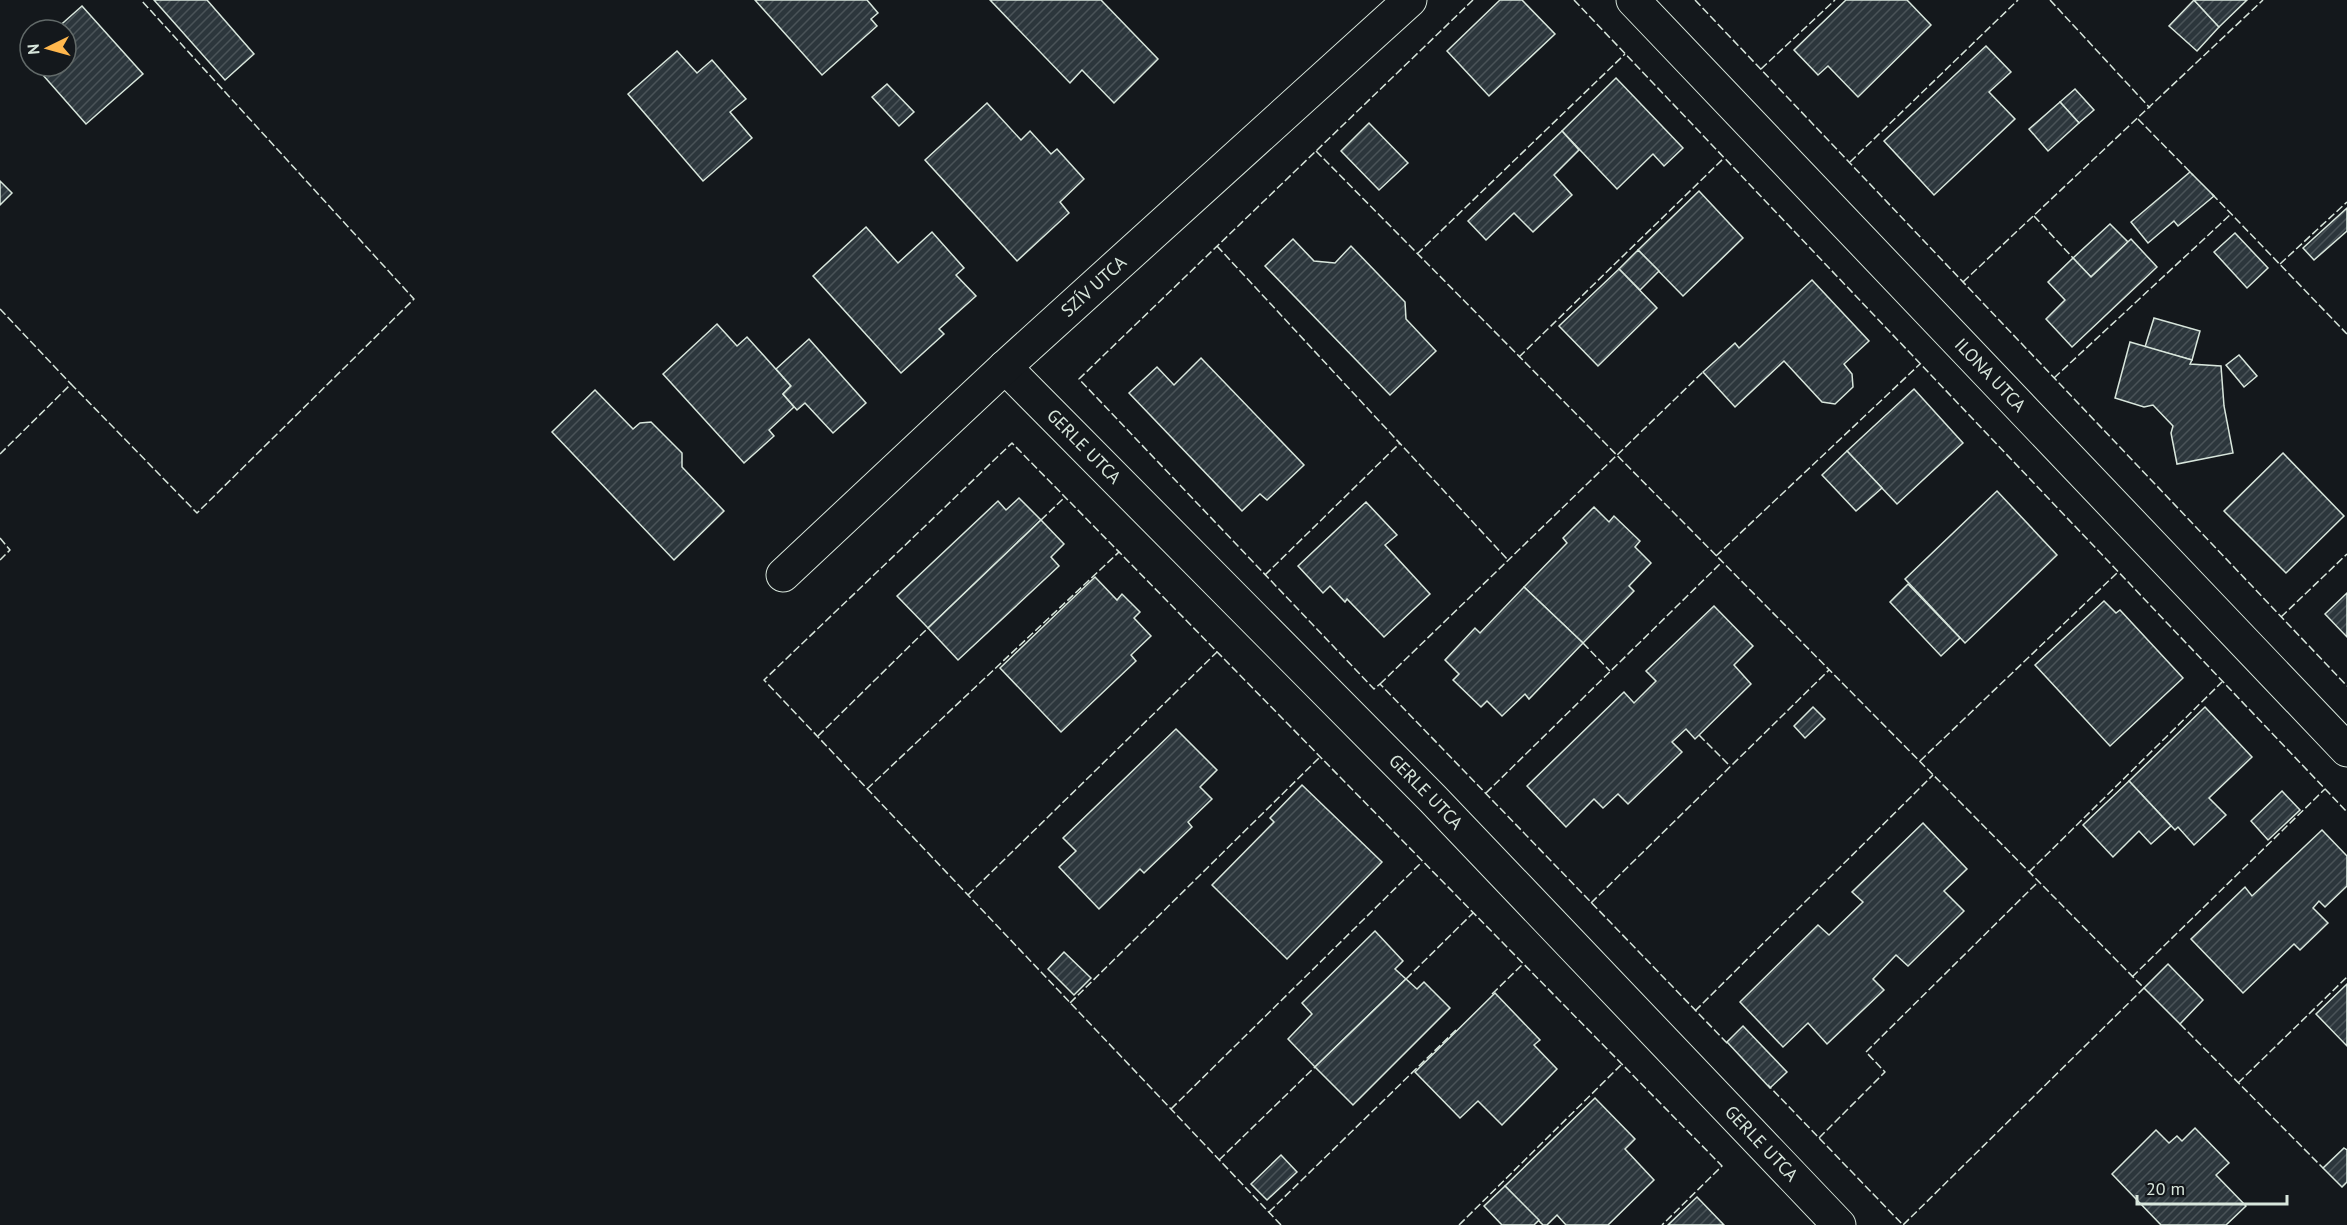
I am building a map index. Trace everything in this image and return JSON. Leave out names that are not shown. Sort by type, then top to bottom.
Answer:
[{"type":"street","name":"SZÍV UTCA","points":[[783,575],[1005,367],[1410,0]]},
{"type":"street","name":"ILONA UTCA","points":[[1633,0],[2347,750]]},
{"type":"street","name":"GERLE UTCA","points":[[1005,367],[1432,799],[1839,1225]]},
{"type":"building","points":[[154,0],[207,0],[254,54],[225,80]]},
{"type":"building","points":[[755,0],[867,0],[878,13],[871,19],[877,26],[822,75]]},
{"type":"building","points":[[990,0],[1101,0],[1158,59],[1114,103],[1082,70],[1070,83]]},
{"type":"building","points":[[1500,0],[1522,0],[1555,34],[1489,96],[1447,51]]},
{"type":"building","points":[[1846,0],[1907,0],[1931,25],[1858,97],[1828,66],[1818,75],[1794,50]]},
{"type":"building","points":[[2194,0],[2219,27],[2197,51],[2169,26]]},
{"type":"building","points":[[2194,0],[2247,0],[2219,27]]},
{"type":"building","points":[[82,6],[143,74],[86,124],[46,78],[78,78],[78,18],[68,18]]},
{"type":"building","points":[[1986,46],[2011,72],[1989,92],[2015,119],[1934,195],[1884,141]]},
{"type":"building","points":[[677,51],[697,73],[712,60],[746,99],[730,112],[752,138],[703,181],[628,94]]},
{"type":"building","points":[[1616,78],[1683,148],[1664,166],[1653,154],[1617,189],[1562,131]]},
{"type":"building","points":[[887,84],[914,112],[899,126],[872,97]]},
{"type":"building","points":[[2075,89],[2094,110],[2079,123],[2060,102]]},
{"type":"building","points":[[2060,102],[2079,123],[2048,151],[2029,129]]},
{"type":"building","points":[[987,103],[1021,140],[1030,131],[1051,154],[1057,149],[1084,179],[1060,202],[1069,213],[1017,261],[925,160]]},
{"type":"building","points":[[1369,123],[1408,163],[1379,190],[1341,151]]},
{"type":"building","points":[[1562,131],[1579,150],[1554,175],[1572,195],[1533,232],[1514,213],[1486,240],[1468,221]]},
{"type":"building","points":[[2190,172],[2214,196],[2178,226],[2174,221],[2148,243],[2131,222]]},
{"type":"building","points":[[0,181],[12,193],[0,205]]},
{"type":"building","points":[[1699,191],[1743,238],[1683,296],[1638,250]]},
{"type":"building","points":[[2347,208],[2347,231],[2314,260],[2303,248]]},
{"type":"building","points":[[2110,224],[2128,242],[2091,277],[2073,258]]},
{"type":"building","points":[[866,227],[898,263],[932,232],[964,268],[956,275],[976,296],[939,329],[944,334],[901,373],[813,276]]},
{"type":"building","points":[[2235,233],[2268,268],[2247,288],[2214,252]]},
{"type":"building","points":[[1293,239],[1314,261],[1335,263],[1351,246],[1405,302],[1406,319],[1436,351],[1390,395],[1265,266]]},
{"type":"building","points":[[2131,239],[2157,267],[2072,347],[2046,319],[2065,300],[2048,282],[2073,258],[2091,277]]},
{"type":"building","points":[[1638,250],[1659,271],[1640,290],[1619,269]]},
{"type":"building","points":[[1619,269],[1657,308],[1598,366],[1559,326]]},
{"type":"building","points":[[1812,280],[1869,341],[1844,364],[1852,374],[1853,387],[1835,404],[1822,402],[1784,361],[1735,407],[1703,372],[1735,343],[1739,348]]},
{"type":"building","points":[[2154,318],[2200,331],[2192,360],[2145,347]]},
{"type":"building","points":[[717,324],[737,346],[747,337],[791,386],[783,394],[794,407],[769,430],[774,436],[744,463],[663,374]]},
{"type":"building","points":[[809,339],[866,403],[833,433],[805,403],[797,410],[783,394],[791,386],[776,369]]},
{"type":"building","points":[[2130,342],[2192,360],[2190,364],[2221,366],[2224,406],[2233,453],[2177,464],[2171,433],[2173,426],[2153,405],[2144,407],[2115,398]]},
{"type":"building","points":[[2239,355],[2257,376],[2244,387],[2226,365]]},
{"type":"building","points":[[1201,358],[1304,465],[1267,500],[1260,494],[1242,511],[1129,393],[1157,367],[1174,385]]},
{"type":"building","points":[[1914,389],[1963,443],[1897,504],[1847,451]]},
{"type":"building","points":[[595,390],[633,429],[640,423],[651,422],[682,453],[682,467],[724,511],[674,560],[552,432]]},
{"type":"building","points":[[1847,451],[1882,488],[1856,511],[1822,475]]},
{"type":"building","points":[[2283,453],[2344,516],[2286,573],[2224,511]]},
{"type":"building","points":[[1997,491],[2057,555],[1965,643],[1905,579]]},
{"type":"building","points":[[1019,498],[1041,520],[928,628],[897,596],[998,501],[1006,510]]},
{"type":"building","points":[[1366,502],[1397,535],[1385,545],[1430,594],[1384,637],[1347,599],[1345,602],[1330,586],[1323,593],[1298,566]]},
{"type":"building","points":[[1594,507],[1609,522],[1614,516],[1640,541],[1635,547],[1651,563],[1629,586],[1634,591],[1583,643],[1524,587],[1567,543],[1563,538]]},
{"type":"building","points":[[1041,520],[1064,544],[1051,557],[1059,566],[958,660],[928,628]]},
{"type":"building","points":[[1095,577],[1117,600],[1122,594],[1140,612],[1134,618],[1151,636],[1131,655],[1136,661],[1061,732],[1000,668]]},
{"type":"building","points":[[1908,584],[1960,638],[1941,656],[1890,602]]},
{"type":"building","points":[[1524,587],[1583,643],[1529,699],[1525,694],[1502,716],[1487,701],[1481,707],[1453,680],[1459,674],[1445,660],[1475,628],[1480,633]]},
{"type":"building","points":[[2347,593],[2347,637],[2325,614]]},
{"type":"building","points":[[2104,601],[2116,613],[2120,610],[2183,678],[2110,746],[2035,665]]},
{"type":"building","points":[[1714,606],[1753,646],[1734,665],[1751,684],[1695,739],[1686,729],[1672,742],[1682,752],[1628,804],[1618,794],[1603,808],[1594,799],[1566,827],[1527,786],[1624,692],[1634,703],[1656,681],[1646,671]]},
{"type":"building","points":[[1813,707],[1825,719],[1805,738],[1794,726]]},
{"type":"building","points":[[2205,707],[2252,757],[2209,798],[2226,815],[2194,845],[2178,827],[2175,830],[2129,781]]},
{"type":"building","points":[[1176,729],[1217,770],[1200,787],[1212,799],[1188,822],[1192,827],[1144,873],[1140,869],[1099,909],[1059,867],[1076,851],[1063,838]]},
{"type":"building","points":[[2129,781],[2171,826],[2151,844],[2139,831],[2113,857],[2083,825]]},
{"type":"building","points":[[1302,785],[1382,862],[1287,959],[1212,885],[1274,822],[1270,818]]},
{"type":"building","points":[[2282,791],[2300,810],[2268,840],[2251,821]]},
{"type":"building","points":[[1923,823],[1967,869],[1944,891],[1964,911],[1908,966],[1896,955],[1873,979],[1884,990],[1827,1044],[1808,1023],[1783,1047],[1740,1002],[1818,925],[1829,935],[1863,902],[1852,892]]},
{"type":"building","points":[[2322,830],[2347,856],[2347,886],[2325,907],[2319,901],[2313,908],[2328,923],[2300,950],[2294,944],[2243,993],[2191,939],[2245,887],[2252,896]]},
{"type":"building","points":[[1375,931],[1403,961],[1395,969],[1406,979],[1315,1067],[1288,1039],[1312,1014],[1302,1003]]},
{"type":"building","points":[[1064,952],[1091,978],[1074,995],[1048,969]]},
{"type":"building","points":[[2168,964],[2203,1000],[2180,1024],[2144,988]]},
{"type":"building","points":[[1406,979],[1417,989],[1424,982],[1450,1008],[1353,1105],[1315,1067]]},
{"type":"building","points":[[2347,984],[2347,1046],[2316,1014]]},
{"type":"building","points":[[1495,993],[1540,1040],[1534,1045],[1557,1069],[1502,1125],[1478,1101],[1460,1118],[1415,1072]]},
{"type":"building","points":[[1743,1026],[1787,1072],[1770,1088],[1727,1042]]},
{"type":"building","points":[[1595,1098],[1635,1139],[1625,1149],[1654,1180],[1608,1225],[1566,1225],[1557,1215],[1547,1225],[1543,1225],[1505,1186]]},
{"type":"building","points":[[2195,1128],[2229,1163],[2216,1175],[2246,1206],[2226,1225],[2161,1225],[2112,1174],[2156,1130],[2169,1143],[2177,1136],[2182,1141]]},
{"type":"building","points":[[2344,1148],[2347,1150],[2347,1182],[2342,1187],[2323,1168]]},
{"type":"building","points":[[1281,1155],[1297,1172],[1267,1200],[1251,1184]]},
{"type":"building","points":[[1505,1186],[1539,1220],[1534,1225],[1502,1225],[1484,1206]]},
{"type":"building","points":[[1697,1197],[1724,1225],[1668,1225]]},
{"type":"fence","points":[[0,454],[71,384],[197,513],[414,299],[141,0]]},
{"type":"fence","points":[[1473,0],[1079,379],[1374,689],[1380,684],[1728,1044]]},
{"type":"fence","points":[[1574,0],[2347,812]]},
{"type":"fence","points":[[1695,0],[2347,686]]},
{"type":"fence","points":[[1761,69],[1835,0]]},
{"type":"fence","points":[[1850,162],[2018,0]]},
{"type":"fence","points":[[2050,0],[2150,108]]},
{"type":"fence","points":[[1963,282],[2263,0]]},
{"type":"fence","points":[[1417,254],[1625,54]]},
{"type":"fence","points":[[2138,119],[2193,175]]},
{"type":"fence","points":[[1316,151],[2144,988],[1903,1225],[1768,1085]]},
{"type":"fence","points":[[1519,357],[1724,158]]},
{"type":"fence","points":[[2212,194],[2347,334]]},
{"type":"fence","points":[[2280,264],[2347,202]]},
{"type":"fence","points":[[2054,378],[2231,214]]},
{"type":"fence","points":[[2034,216],[2073,258]]},
{"type":"fence","points":[[1217,246],[1508,560]]},
{"type":"fence","points":[[0,309],[71,384]]},
{"type":"fence","points":[[1716,556],[1920,364]]},
{"type":"fence","points":[[1380,684],[1703,372]]},
{"type":"fence","points":[[1281,1225],[764,680],[1012,443],[1722,1166],[1662,1225]]},
{"type":"fence","points":[[1265,575],[1400,443]]},
{"type":"fence","points":[[1041,520],[1065,497]]},
{"type":"fence","points":[[0,538],[10,550],[0,560]]},
{"type":"fence","points":[[867,789],[1119,552]]},
{"type":"fence","points":[[2281,617],[2347,554]]},
{"type":"fence","points":[[1486,793],[1722,562]]},
{"type":"fence","points":[[1920,761],[2118,572]]},
{"type":"fence","points":[[818,736],[928,628]]},
{"type":"fence","points":[[1583,643],[1610,671]]},
{"type":"fence","points":[[968,895],[1217,652]]},
{"type":"fence","points":[[1591,903],[1829,670]]},
{"type":"fence","points":[[2029,872],[2222,682]]},
{"type":"fence","points":[[1699,735],[1730,766]]},
{"type":"fence","points":[[1070,1003],[1320,757]]},
{"type":"fence","points":[[1695,1011],[1933,775]]},
{"type":"fence","points":[[2132,977],[2325,789]]},
{"type":"fence","points":[[1171,1109],[1422,862]]},
{"type":"fence","points":[[1819,1138],[1885,1072],[1866,1052],[2038,882]]},
{"type":"fence","points":[[1406,979],[1473,913]]},
{"type":"fence","points":[[1492,994],[1523,964]]},
{"type":"fence","points":[[2238,1083],[2347,977]]},
{"type":"fence","points":[[2180,1024],[2323,1168]]},
{"type":"fence","points":[[1269,1212],[1456,1030]]},
{"type":"fence","points":[[1459,1225],[1621,1065]]},
{"type":"fence","points":[[1219,1160],[1315,1067]]}]
